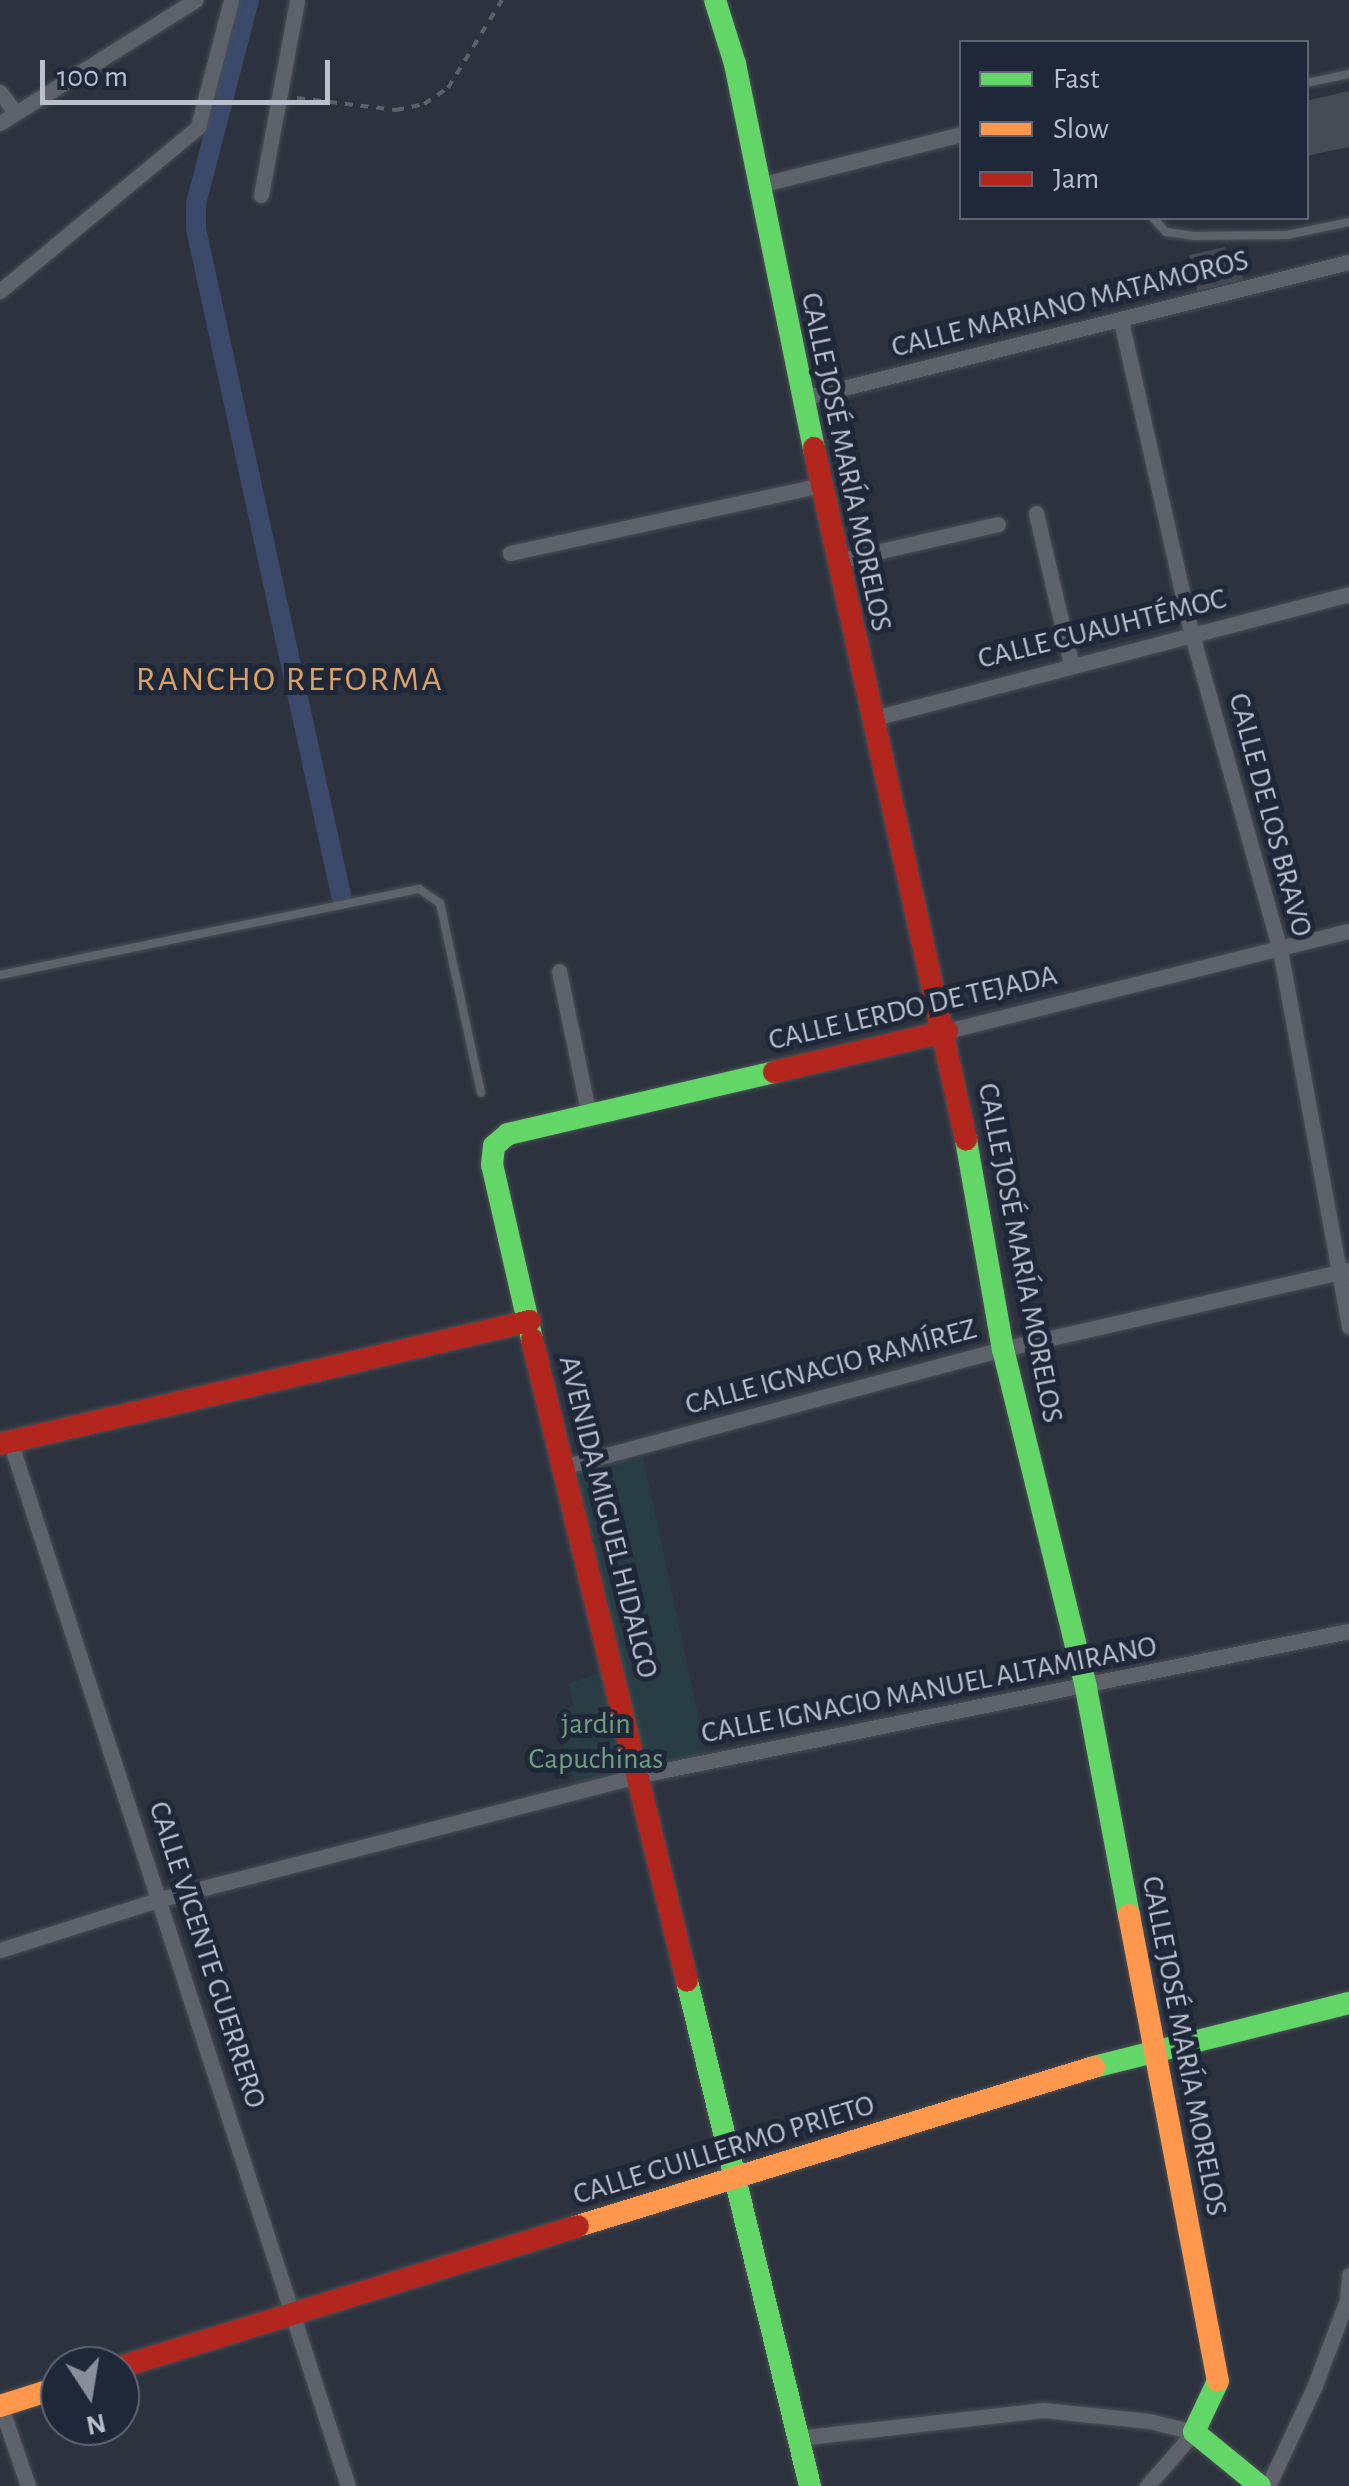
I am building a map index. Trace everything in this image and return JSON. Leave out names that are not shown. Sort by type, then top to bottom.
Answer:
[{"type":"street","points":[[0,122],[195,0]]},
{"type":"street","points":[[0,291],[198,127],[231,0]]},
{"type":"street","points":[[261,195],[298,0]]},
{"type":"street","name":"CALLE JOSÉ MARÍA MORELOS","points":[[715,0],[736,64],[756,186],[870,719],[947,1031],[1002,1349],[1086,1688],[1219,2385],[1194,2432]]},
{"type":"street","points":[[0,92],[16,113]]},
{"type":"street","points":[[756,186],[959,135]]},
{"type":"street","name":"CALLE MARIANO MATAMOROS","points":[[803,398],[1349,262]]},
{"type":"street","name":"CALLE DE LOS BRAVO","points":[[1121,321],[1192,635],[1280,950],[1342,1272],[1349,1327]]},
{"type":"street","points":[[510,553],[822,486]]},
{"type":"street","points":[[1036,514],[1071,664]]},
{"type":"street","points":[[837,561],[998,524]]},
{"type":"street","name":"CALLE CUAUHTÉMOC","points":[[870,719],[1349,594]]},
{"type":"street","name":"CALLE LERDO DE TEJADA","points":[[494,1146],[508,1134],[1349,931]]},
{"type":"street","points":[[559,971],[589,1116]]},
{"type":"street","name":"AVENIDA MIGUEL HIDALGO","points":[[494,1146],[492,1165],[562,1468],[641,1775],[732,2180],[810,2486]]},
{"type":"street","name":"CALLE IGNACIO RAMÍREZ","points":[[562,1468],[1002,1349],[1342,1272]]},
{"type":"street","points":[[5,1442],[530,1321]]},
{"type":"street","name":"CALLE VICENTE GUERRERO","points":[[5,1442],[161,1899],[348,2486]]},
{"type":"street","name":"CALLE IGNACIO MANUEL ALTAMIRANO","points":[[0,1950],[161,1899],[641,1775],[1086,1688],[1349,1631]]},
{"type":"street","name":"CALLE GUILLERMO PRIETO","points":[[140,2361],[1152,2049],[1349,2003]]},
{"type":"street","points":[[1268,2486],[1315,2386],[1347,2300],[1349,2275]]},
{"type":"street","points":[[28,2486],[0,2405],[40,2393]]},
{"type":"street","points":[[798,2438],[1043,2410],[1149,2420],[1194,2432],[1260,2486]]},
{"type":"street","points":[[1147,2486],[1194,2432]]},
{"type":"lane","points":[[1309,81],[1349,74]]},
{"type":"lane","points":[[1156,220],[1166,232],[1194,236],[1286,235],[1349,222]]},
{"type":"lane","points":[[0,975],[419,889],[440,903],[481,1093]]},
{"type":"path","points":[[279,96],[396,110],[424,104],[448,88],[502,0]]},
{"type":"green space","points":[[643,1457],[706,1754],[640,1768],[576,1471]]},
{"type":"green space","name":"jardin Capuchinas","points":[[613,1668],[635,1770],[575,1784],[555,1713],[574,1706],[568,1684]]},
{"type":"building","points":[[1349,91],[1349,147],[1309,155],[1309,100]]},
{"type":"building","points":[[1225,247],[1229,267],[1240,265],[1243,280],[1197,291],[1189,255]]},
{"type":"waterway","points":[[249,0],[196,203],[196,229],[341,895]]},
{"type":"traffic: fast","points":[[715,0],[735,64],[814,448]]},
{"type":"traffic: fast","points":[[532,1339],[492,1165],[494,1146],[508,1134],[774,1072]]},
{"type":"traffic: fast","points":[[966,1140],[1003,1349],[1086,1688],[1129,1915]]},
{"type":"traffic: fast","points":[[687,1981],[810,2486]]},
{"type":"traffic: fast","points":[[1094,2067],[1349,2003]]},
{"type":"traffic: fast","points":[[1218,2381],[1194,2432],[1260,2486]]},
{"type":"traffic: slow","points":[[1129,1915],[1218,2381]]},
{"type":"traffic: slow","points":[[578,2226],[1094,2067]]},
{"type":"traffic: slow","points":[[0,2406],[40,2393]]},
{"type":"traffic: jam","points":[[814,448],[966,1140]]},
{"type":"traffic: jam","points":[[774,1072],[947,1031]]},
{"type":"traffic: jam","points":[[0,1444],[530,1321]]},
{"type":"traffic: jam","points":[[532,1339],[687,1981]]},
{"type":"traffic: jam","points":[[140,2361],[578,2226]]},
{"type":"district","name":"RANCHO REFORMA","points":[[290,680]]}]
